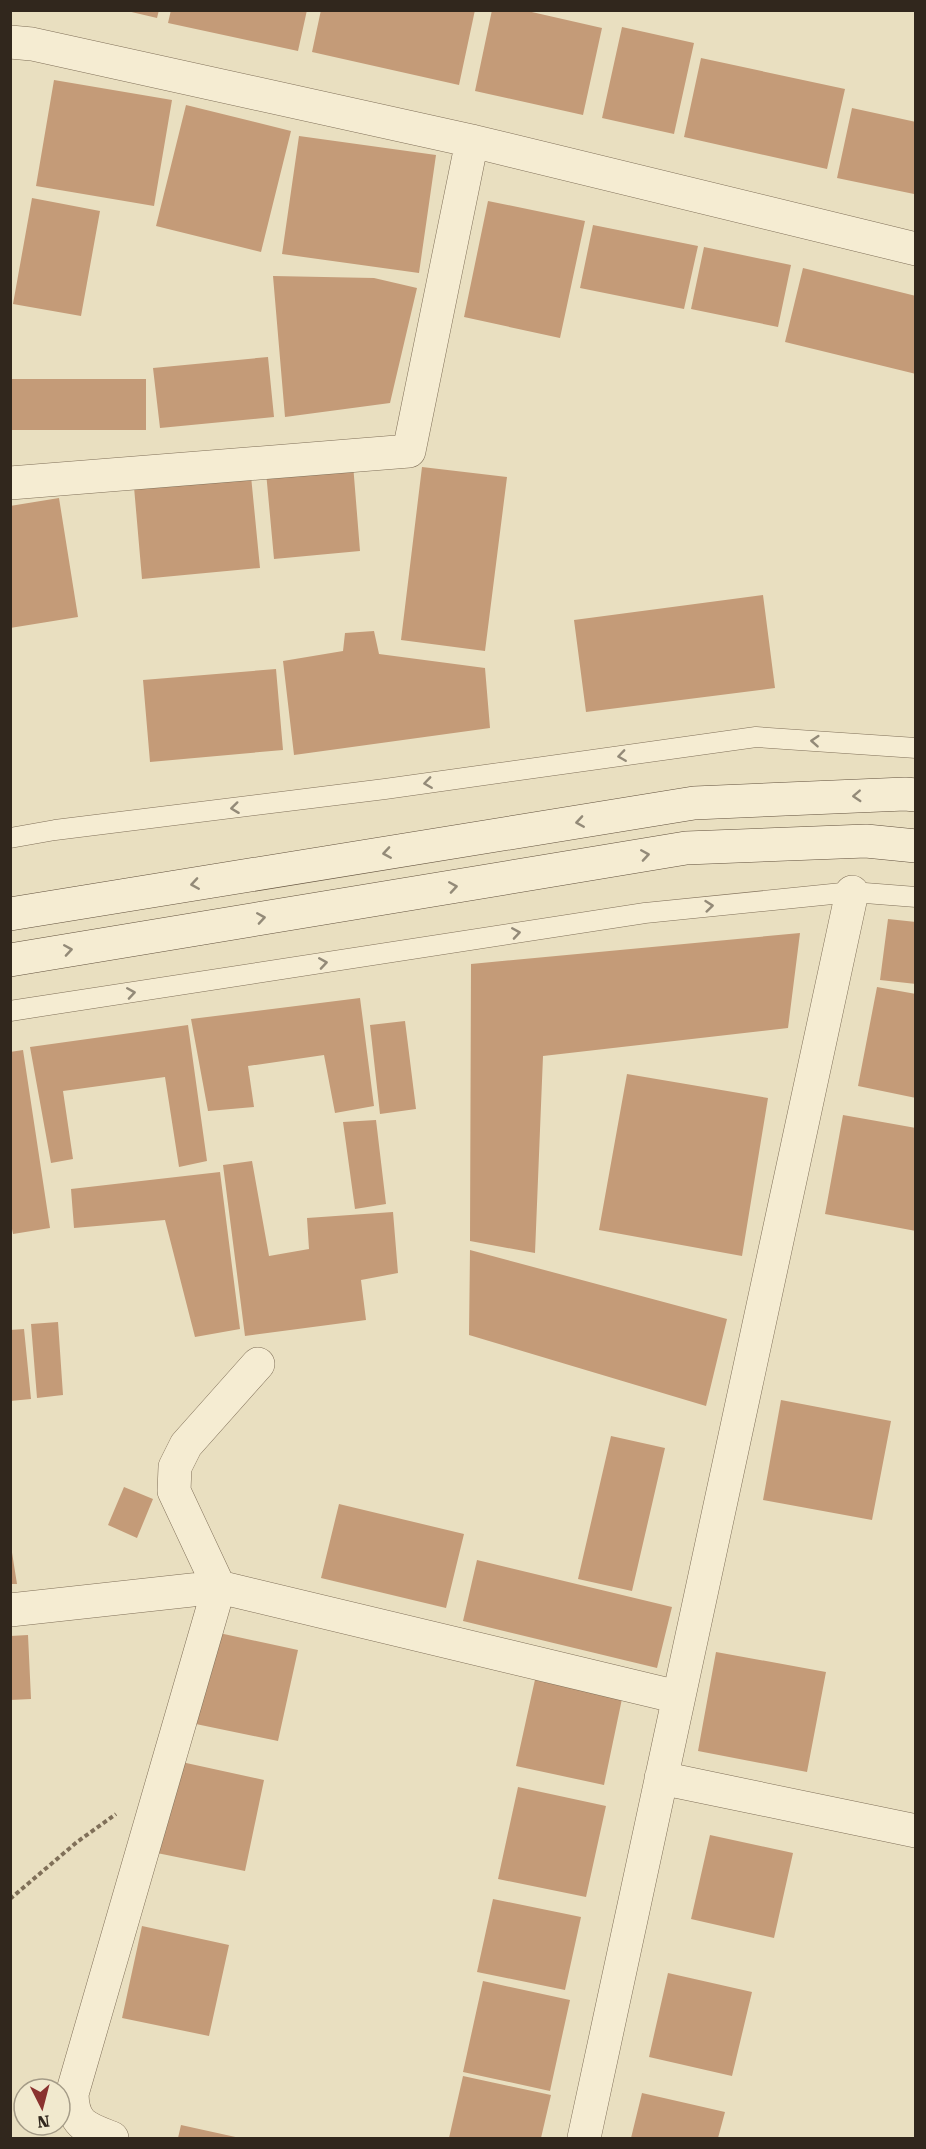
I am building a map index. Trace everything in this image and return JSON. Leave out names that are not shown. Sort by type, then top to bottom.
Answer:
[{"type":"street","points":[[10,42],[32,44],[472,141],[915,249]]},
{"type":"street","points":[[10,483],[409,451],[472,141]]},
{"type":"street","points":[[10,914],[694,803],[915,795]]},
{"type":"street","points":[[10,960],[686,848],[866,841],[915,846]]},
{"type":"street","points":[[584,2139],[852,892]]},
{"type":"street","points":[[112,2139],[86,2128],[73,2112],[72,2094],[219,1587],[174,1491],[175,1467],[186,1445],[258,1365]]},
{"type":"street","points":[[10,1610],[219,1587],[678,1697]]},
{"type":"street","points":[[661,1778],[915,1831]]},
{"type":"lane","points":[[10,838],[55,830],[385,789],[756,737],[915,748]]},
{"type":"lane","points":[[10,1011],[645,913],[852,892],[915,897]]},
{"type":"path","points":[[10,1899],[76,1842],[163,1780]]},
{"type":"building","points":[[123,10],[159,10],[157,18]]},
{"type":"building","points":[[171,10],[307,10],[298,51],[168,23]]},
{"type":"building","points":[[321,10],[475,10],[459,85],[312,52]]},
{"type":"building","points":[[492,10],[523,10],[602,28],[583,115],[475,91]]},
{"type":"building","points":[[622,27],[694,43],[674,134],[602,118]]},
{"type":"building","points":[[701,58],[845,89],[827,169],[684,137]]},
{"type":"building","points":[[54,80],[172,100],[154,206],[36,186]]},
{"type":"building","points":[[186,105],[291,131],[261,252],[156,226]]},
{"type":"building","points":[[852,108],[916,122],[914,194],[837,178]]},
{"type":"building","points":[[299,136],[436,155],[419,273],[282,254]]},
{"type":"building","points":[[32,198],[100,211],[81,316],[13,304]]},
{"type":"building","points":[[488,201],[585,221],[560,338],[464,317]]},
{"type":"building","points":[[593,225],[698,246],[684,309],[580,288]]},
{"type":"building","points":[[704,247],[791,265],[778,327],[691,309]]},
{"type":"building","points":[[803,268],[916,296],[916,374],[785,342]]},
{"type":"building","points":[[273,276],[374,278],[417,288],[390,403],[285,417]]},
{"type":"building","points":[[268,357],[274,417],[160,428],[153,368]]},
{"type":"building","points":[[10,379],[146,379],[146,430],[10,430]]},
{"type":"building","points":[[353,464],[360,551],[274,559],[266,472]]},
{"type":"building","points":[[422,467],[507,477],[485,651],[401,640]]},
{"type":"building","points":[[251,476],[260,568],[142,579],[134,487]]},
{"type":"building","points":[[59,498],[78,617],[10,628],[10,506]]},
{"type":"building","points":[[763,595],[775,688],[586,712],[574,620]]},
{"type":"building","points":[[374,631],[379,654],[485,668],[490,728],[294,755],[283,661],[343,651],[345,633]]},
{"type":"building","points":[[276,669],[283,750],[150,762],[143,680]]},
{"type":"building","points":[[888,919],[916,922],[916,984],[880,980]]},
{"type":"building","points":[[800,933],[788,1028],[543,1056],[535,1253],[470,1241],[471,964]]},
{"type":"building","points":[[877,987],[916,994],[916,1098],[858,1086]]},
{"type":"building","points":[[360,998],[374,1106],[335,1113],[324,1055],[248,1066],[254,1107],[208,1111],[191,1019]]},
{"type":"building","points":[[405,1021],[416,1109],[380,1114],[370,1025]]},
{"type":"building","points":[[188,1025],[207,1161],[179,1167],[165,1077],[63,1091],[73,1159],[51,1163],[30,1047]]},
{"type":"building","points":[[23,1050],[50,1228],[13,1234],[10,1219],[10,1052]]},
{"type":"building","points":[[627,1074],[768,1098],[742,1256],[599,1230]]},
{"type":"building","points":[[843,1115],[916,1128],[916,1231],[825,1214]]},
{"type":"building","points":[[376,1120],[386,1204],[355,1209],[343,1122]]},
{"type":"building","points":[[252,1161],[269,1256],[309,1249],[307,1218],[393,1212],[398,1273],[361,1280],[366,1320],[245,1336],[223,1165]]},
{"type":"building","points":[[220,1172],[240,1329],[195,1337],[165,1220],[74,1228],[71,1189]]},
{"type":"building","points":[[470,1250],[727,1319],[706,1406],[469,1335]]},
{"type":"building","points":[[58,1322],[63,1395],[37,1398],[31,1324]]},
{"type":"building","points":[[24,1329],[31,1399],[10,1401],[10,1330]]},
{"type":"building","points":[[781,1400],[891,1421],[872,1520],[763,1500]]},
{"type":"building","points":[[611,1436],[665,1448],[632,1591],[578,1579]]},
{"type":"building","points":[[124,1487],[153,1499],[137,1538],[108,1525]]},
{"type":"building","points":[[339,1504],[464,1534],[446,1608],[321,1578]]},
{"type":"building","points":[[10,1540],[17,1584],[10,1584]]},
{"type":"building","points":[[477,1560],[672,1607],[657,1668],[463,1621]]},
{"type":"building","points":[[210,1631],[298,1650],[278,1741],[191,1723]]},
{"type":"building","points":[[28,1635],[31,1699],[10,1700],[10,1636]]},
{"type":"building","points":[[716,1652],[826,1672],[807,1772],[698,1751]]},
{"type":"building","points":[[536,1675],[623,1694],[604,1785],[516,1766]]},
{"type":"building","points":[[177,1761],[264,1780],[245,1871],[157,1853]]},
{"type":"building","points":[[518,1787],[606,1806],[586,1897],[498,1879]]},
{"type":"building","points":[[710,1835],[793,1853],[774,1938],[691,1919]]},
{"type":"building","points":[[493,1899],[581,1917],[565,1990],[477,1972]]},
{"type":"building","points":[[142,1926],[229,1945],[209,2036],[122,2018]]},
{"type":"building","points":[[668,1973],[752,1992],[732,2076],[649,2057]]},
{"type":"building","points":[[483,1981],[570,2000],[550,2091],[463,2072]]},
{"type":"building","points":[[463,2076],[551,2095],[541,2138],[449,2138]]},
{"type":"building","points":[[642,2093],[725,2112],[718,2138],[631,2138]]},
{"type":"building","points":[[181,2125],[240,2138],[178,2138]]}]
